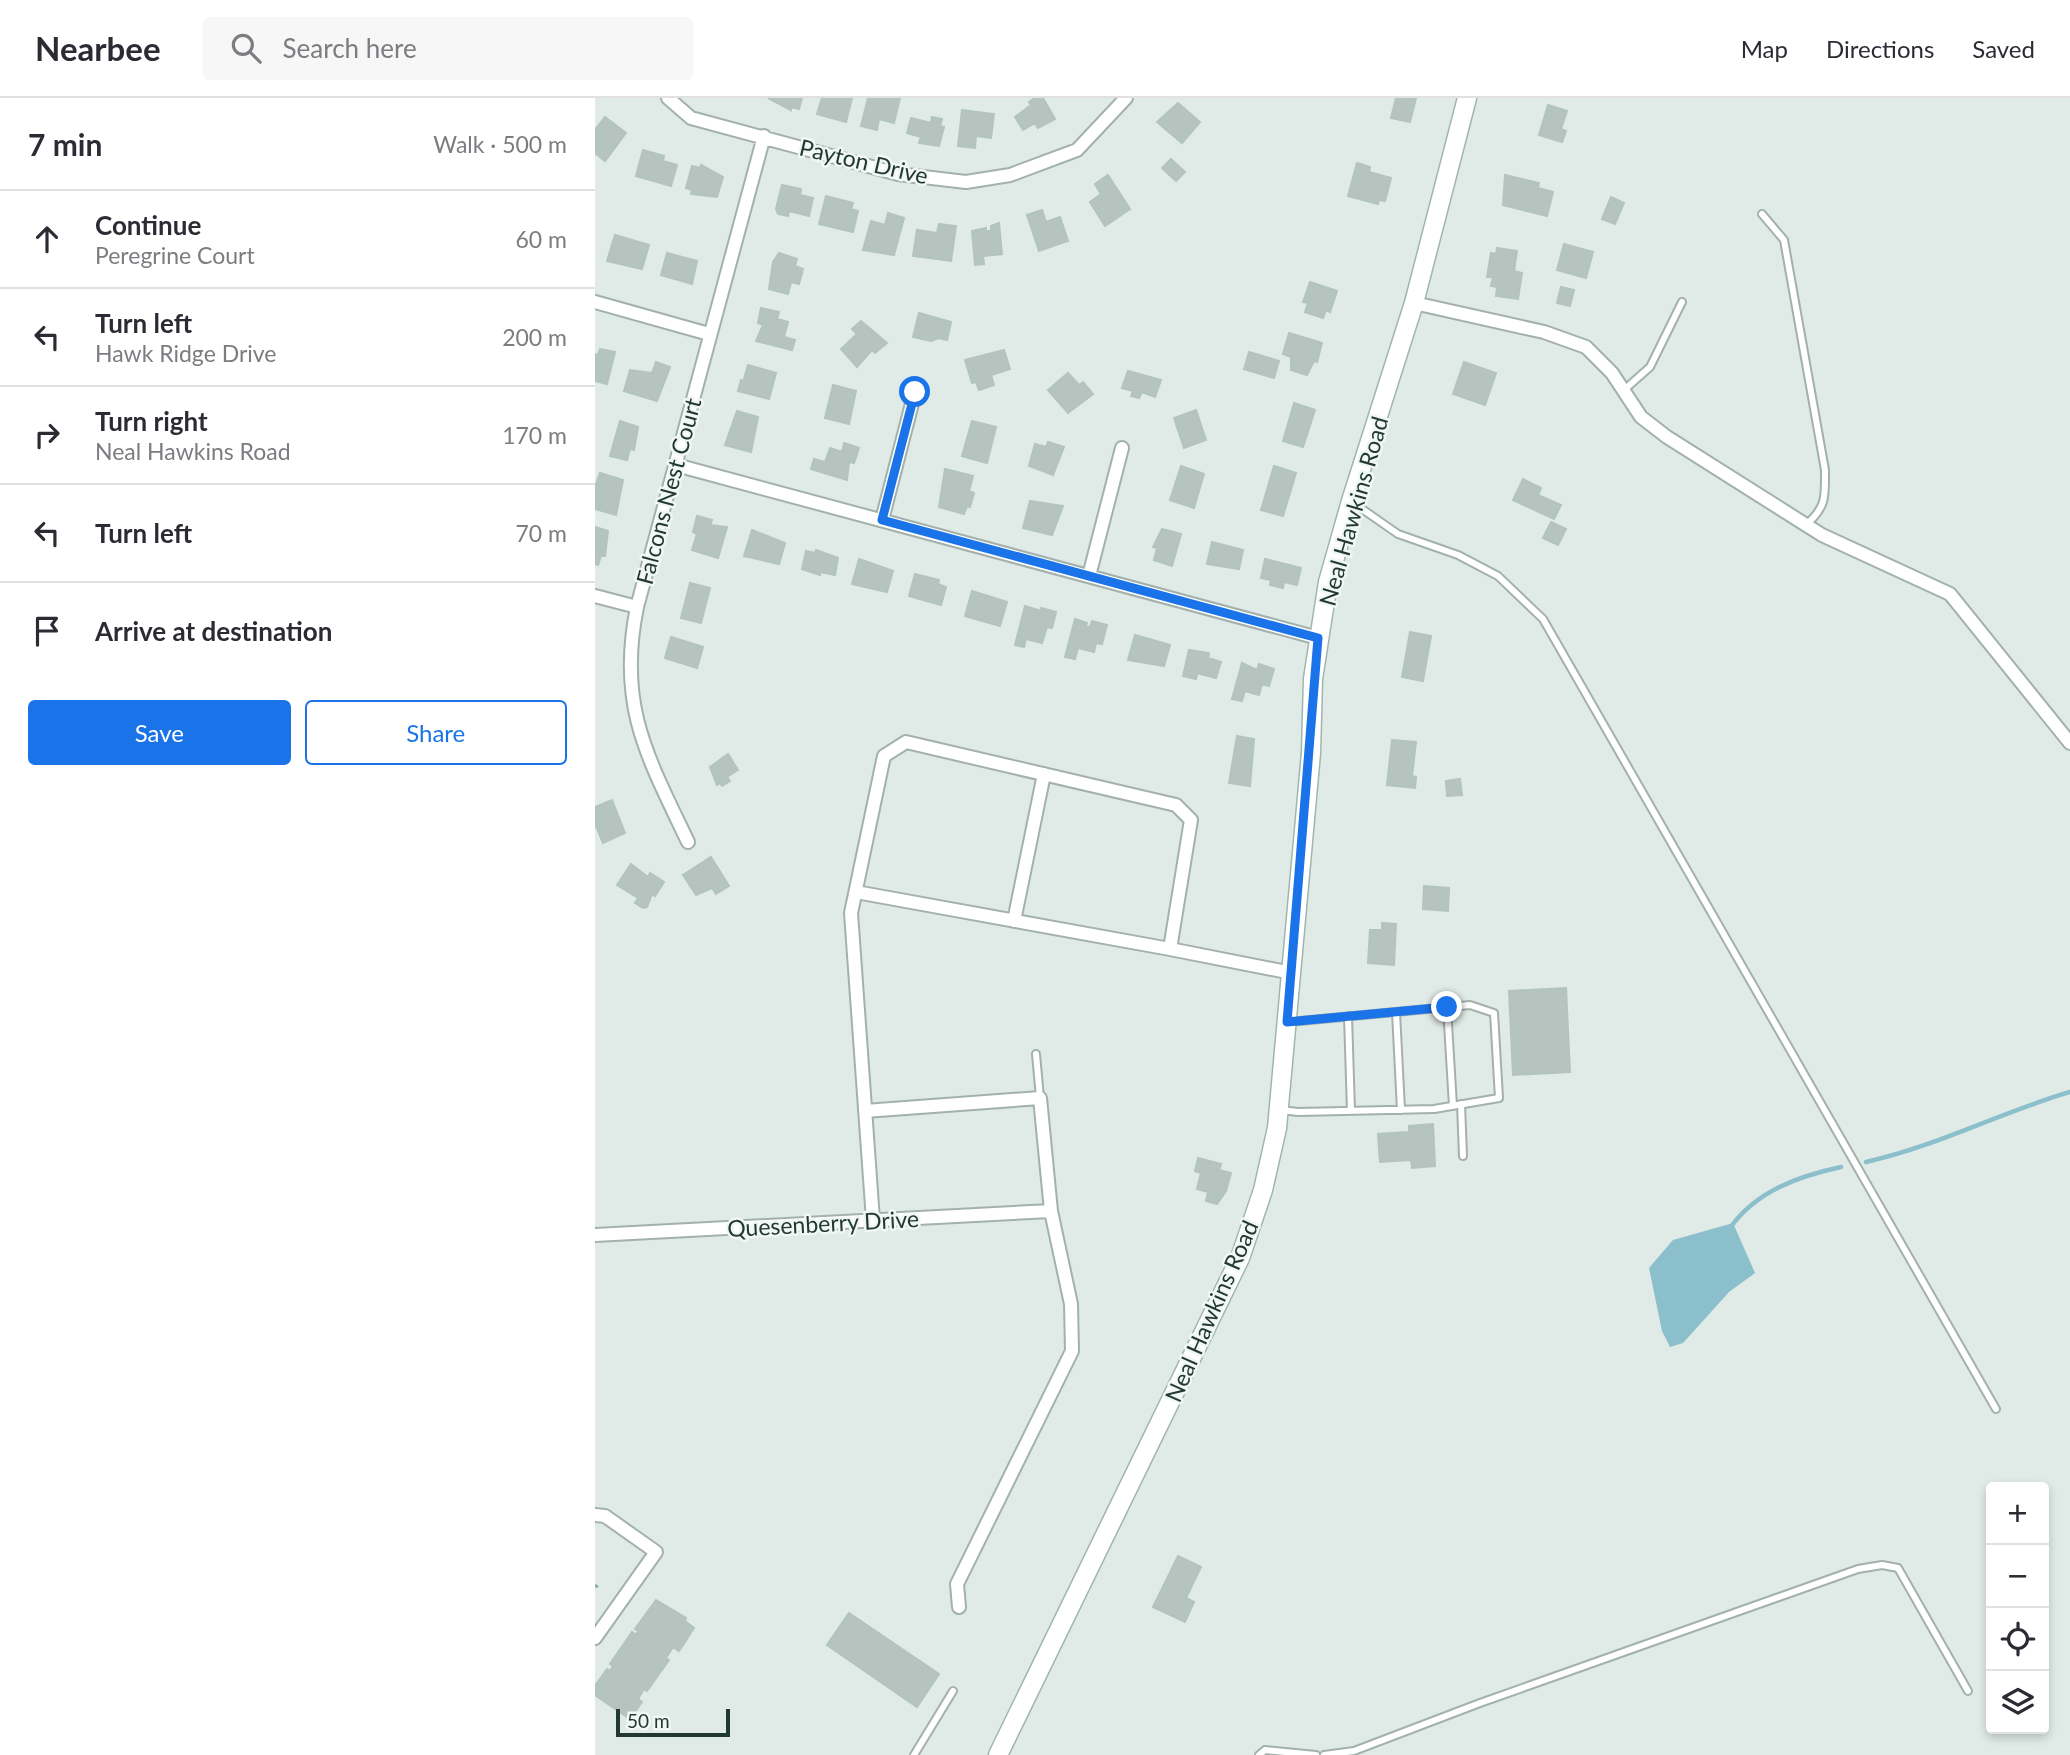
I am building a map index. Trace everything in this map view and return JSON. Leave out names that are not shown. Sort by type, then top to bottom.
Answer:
[{"type":"street","name":"Payton Drive","points":[[668,99],[691,118],[898,174],[966,182],[1010,175],[1077,150],[1126,98]]},
{"type":"street","name":"Neal Hawkins Road","points":[[998,1755],[1240,1258],[1263,1190],[1279,1109],[1318,638],[1328,582],[1414,303],[1467,98]]},
{"type":"street","name":"Falcons Nest Court","points":[[688,842],[647,755],[635,718],[629,680],[630,645],[637,607],[764,136]]},
{"type":"street","points":[[595,302],[709,334]]},
{"type":"street","points":[[1414,303],[1544,332],[1585,347],[1612,373],[1641,417],[1667,437],[1822,535],[1950,594],[2070,743]]},
{"type":"street","points":[[882,520],[915,392]]},
{"type":"street","points":[[1089,576],[1122,448]]},
{"type":"street","points":[[675,465],[1318,638]]},
{"type":"street","points":[[595,596],[637,607]]},
{"type":"street","points":[[873,1220],[851,913],[884,756],[906,742],[1176,805],[1191,820],[1170,949]]},
{"type":"street","points":[[1014,921],[1044,774]]},
{"type":"street","points":[[856,892],[1291,973]]},
{"type":"street","points":[[865,1111],[1040,1098],[1051,1211],[1071,1304],[1072,1351],[957,1584],[959,1607]]},
{"type":"street","name":"Quesenberry Drive","points":[[595,1235],[1051,1211]]},
{"type":"street","points":[[595,1516],[605,1516],[656,1552],[595,1638]]},
{"type":"lane","points":[[1762,215],[1784,240],[1825,470],[1825,497],[1820,512],[1806,525]]},
{"type":"lane","points":[[1624,390],[1650,367],[1682,302]]},
{"type":"lane","points":[[1351,501],[1398,534],[1458,555],[1498,576],[1543,619],[1996,1409]]},
{"type":"lane","points":[[1279,1109],[1401,1110],[1453,1106],[1499,1098],[1494,1013],[1470,1005],[1287,1022]]},
{"type":"lane","points":[[1447,1007],[1453,1106]]},
{"type":"lane","points":[[1396,1012],[1401,1110]]},
{"type":"lane","points":[[1348,1016],[1351,1111]]},
{"type":"lane","points":[[1036,1054],[1040,1098]]},
{"type":"lane","points":[[1461,1104],[1463,1156]]},
{"type":"lane","points":[[1324,1755],[1354,1751],[1480,1703],[1859,1569],[1882,1565],[1898,1568],[1968,1691]]},
{"type":"lane","points":[[914,1755],[953,1691]]},
{"type":"lane","points":[[1259,1755],[1265,1750],[1317,1755]]},
{"type":"path","points":[[595,1585],[600,1589]]},
{"type":"water","points":[[1733,1223],[1755,1273],[1729,1292],[1683,1343],[1670,1347],[1662,1331],[1649,1268],[1673,1240]]},
{"type":"building","points":[[768,98],[802,98],[799,109],[791,107],[791,110]]},
{"type":"building","points":[[822,98],[852,98],[846,122],[817,114]]},
{"type":"building","points":[[868,98],[900,98],[894,123],[879,119],[877,130],[861,126]]},
{"type":"building","points":[[1035,98],[1043,98],[1055,119],[1038,128],[1035,123],[1023,130],[1015,117],[1031,105],[1029,102]]},
{"type":"building","points":[[1396,98],[1416,98],[1410,122],[1391,118]]},
{"type":"building","points":[[1178,103],[1200,122],[1182,143],[1157,122]]},
{"type":"building","points":[[1548,105],[1567,111],[1561,129],[1566,131],[1562,142],[1539,135]]},
{"type":"building","points":[[962,110],[994,114],[991,138],[976,136],[975,148],[958,146]]},
{"type":"building","points":[[605,117],[626,133],[605,161],[595,153],[595,130]]},
{"type":"building","points":[[932,117],[942,119],[940,126],[944,127],[939,146],[919,143],[921,137],[907,133],[911,118],[931,123]]},
{"type":"building","points":[[643,150],[664,156],[663,161],[677,165],[671,186],[636,176]]},
{"type":"building","points":[[1171,159],[1185,172],[1176,181],[1162,168]]},
{"type":"building","points":[[1357,163],[1370,167],[1369,172],[1391,178],[1385,201],[1379,200],[1378,204],[1348,196]]},
{"type":"building","points":[[701,165],[723,177],[717,197],[691,194],[692,190],[686,188],[692,166],[700,168]]},
{"type":"building","points":[[1108,175],[1130,209],[1105,226],[1090,202],[1101,194],[1095,184]]},
{"type":"building","points":[[1505,175],[1539,183],[1538,188],[1553,192],[1547,216],[1503,205]]},
{"type":"building","points":[[782,185],[801,189],[800,195],[813,198],[809,216],[789,211],[788,216],[778,214],[776,209]]},
{"type":"building","points":[[826,196],[853,203],[851,209],[858,211],[853,232],[819,224]]},
{"type":"building","points":[[1611,197],[1624,203],[1615,224],[1602,219]]},
{"type":"building","points":[[1042,210],[1046,222],[1060,217],[1068,241],[1039,251],[1027,215]]},
{"type":"building","points":[[888,213],[904,218],[894,255],[863,250],[871,221],[885,225]]},
{"type":"building","points":[[999,223],[1002,254],[983,256],[984,264],[975,265],[972,231],[986,228],[986,231],[991,231],[991,226]]},
{"type":"building","points":[[939,224],[956,226],[951,261],[913,256],[917,230],[937,233]]},
{"type":"building","points":[[615,235],[649,245],[642,269],[607,261]]},
{"type":"building","points":[[1564,244],[1593,252],[1586,278],[1557,270]]},
{"type":"building","points":[[1497,248],[1517,251],[1514,271],[1522,273],[1518,299],[1496,296],[1497,287],[1491,286],[1493,277],[1487,277],[1491,253],[1496,254]]},
{"type":"building","points":[[667,253],[697,261],[692,284],[661,275]]},
{"type":"building","points":[[779,253],[797,259],[795,266],[803,269],[799,284],[791,282],[788,294],[769,289],[773,262]]},
{"type":"building","points":[[1310,282],[1337,291],[1330,312],[1326,310],[1323,318],[1305,312],[1308,303],[1303,302]]},
{"type":"building","points":[[1561,287],[1574,290],[1570,306],[1557,303]]},
{"type":"building","points":[[761,308],[779,312],[777,319],[788,322],[784,337],[795,340],[792,350],[756,341],[763,325],[758,323]]},
{"type":"building","points":[[919,313],[951,322],[947,340],[939,338],[931,341],[913,337]]},
{"type":"building","points":[[861,321],[887,343],[875,353],[872,350],[857,367],[841,349],[857,334],[852,329]]},
{"type":"building","points":[[1289,333],[1322,343],[1317,362],[1314,361],[1307,375],[1291,370],[1291,357],[1283,354]]},
{"type":"building","points":[[600,349],[615,352],[607,384],[595,381],[595,354],[598,355]]},
{"type":"building","points":[[1004,350],[1010,369],[991,375],[994,385],[979,390],[976,382],[972,383],[965,360]]},
{"type":"building","points":[[1249,352],[1279,361],[1274,378],[1244,369]]},
{"type":"building","points":[[656,362],[670,367],[657,401],[624,391],[630,370],[652,373]]},
{"type":"building","points":[[1464,362],[1496,373],[1485,405],[1453,394]]},
{"type":"building","points":[[748,365],[776,373],[769,399],[738,391],[741,380],[747,382],[744,379]]},
{"type":"building","points":[[1128,371],[1161,380],[1155,397],[1142,392],[1139,398],[1131,396],[1133,391],[1122,388]]},
{"type":"building","points":[[1068,373],[1079,385],[1083,382],[1093,394],[1068,413],[1048,390]]},
{"type":"building","points":[[833,385],[856,391],[849,424],[825,418]]},
{"type":"building","points":[[1294,403],[1315,410],[1303,447],[1283,441]]},
{"type":"building","points":[[1196,410],[1206,440],[1184,448],[1174,418]]},
{"type":"building","points":[[737,411],[758,417],[751,452],[725,445]]},
{"type":"building","points":[[620,421],[638,427],[634,450],[630,449],[627,460],[610,456]]},
{"type":"building","points":[[972,421],[996,427],[987,463],[962,456]]},
{"type":"building","points":[[1048,442],[1064,447],[1053,475],[1029,466],[1035,444],[1046,447]]},
{"type":"building","points":[[844,443],[859,448],[854,463],[849,462],[847,480],[811,469],[814,459],[825,462],[830,448],[842,452]]},
{"type":"building","points":[[1181,466],[1204,474],[1194,508],[1170,500]]},
{"type":"building","points":[[1274,466],[1296,473],[1283,516],[1261,510]]},
{"type":"building","points":[[945,469],[973,476],[969,491],[974,493],[970,507],[967,506],[964,514],[939,507]]},
{"type":"building","points":[[600,473],[623,480],[616,515],[595,509],[595,487]]},
{"type":"building","points":[[1523,479],[1541,488],[1538,495],[1561,505],[1554,519],[1513,500]]},
{"type":"building","points":[[1030,501],[1063,506],[1052,535],[1023,528]]},
{"type":"building","points":[[697,516],[712,520],[710,525],[727,527],[718,558],[692,550],[697,534],[693,532]]},
{"type":"building","points":[[1551,522],[1566,529],[1558,545],[1543,538]]},
{"type":"building","points":[[595,527],[608,531],[605,556],[601,556],[598,565],[595,564]]},
{"type":"building","points":[[1162,529],[1181,534],[1172,566],[1154,560],[1157,548],[1153,547]]},
{"type":"building","points":[[752,530],[785,543],[779,564],[744,556]]},
{"type":"building","points":[[1212,542],[1243,550],[1239,569],[1207,564]]},
{"type":"building","points":[[816,550],[838,558],[835,575],[821,572],[820,575],[802,569],[806,551],[815,553]]},
{"type":"building","points":[[859,559],[893,571],[887,592],[852,584]]},
{"type":"building","points":[[1265,559],[1301,568],[1297,585],[1284,582],[1283,588],[1270,585],[1271,580],[1261,578]]},
{"type":"building","points":[[915,574],[939,580],[938,584],[946,587],[941,605],[909,596]]},
{"type":"building","points":[[690,583],[710,588],[701,623],[681,618]]},
{"type":"building","points":[[972,591],[1007,602],[1000,626],[965,616]]},
{"type":"building","points":[[1025,606],[1038,610],[1039,614],[1041,608],[1056,612],[1052,628],[1047,627],[1042,643],[1026,639],[1024,647],[1015,645]]},
{"type":"building","points":[[1075,619],[1087,623],[1086,626],[1090,627],[1092,621],[1107,625],[1102,644],[1096,643],[1094,652],[1078,648],[1075,659],[1065,657]]},
{"type":"building","points":[[1410,632],[1431,636],[1423,681],[1402,677]]},
{"type":"building","points":[[1135,635],[1170,645],[1164,666],[1128,660]]},
{"type":"building","points":[[671,637],[703,647],[697,668],[665,658]]},
{"type":"building","points":[[1189,650],[1209,653],[1208,658],[1221,662],[1216,678],[1197,673],[1196,679],[1183,676]]},
{"type":"building","points":[[1242,663],[1257,670],[1259,664],[1274,669],[1269,686],[1262,684],[1259,695],[1245,691],[1242,701],[1232,699]]},
{"type":"building","points":[[1237,736],[1254,739],[1250,786],[1229,783]]},
{"type":"building","points":[[1392,740],[1416,742],[1412,776],[1416,777],[1415,788],[1387,785]]},
{"type":"building","points":[[728,754],[738,770],[727,777],[730,781],[722,786],[720,783],[717,785],[710,767]]},
{"type":"building","points":[[1460,779],[1462,795],[1447,796],[1446,781]]},
{"type":"building","points":[[612,800],[625,833],[603,843],[595,824],[595,807]]},
{"type":"building","points":[[711,857],[729,886],[716,894],[712,888],[696,895],[683,875]]},
{"type":"building","points":[[631,864],[648,877],[650,873],[664,882],[655,896],[652,894],[647,907],[643,908],[635,903],[638,898],[617,885]]},
{"type":"building","points":[[1424,886],[1449,888],[1448,911],[1423,909]]},
{"type":"building","points":[[1382,923],[1396,924],[1394,965],[1368,963],[1370,930],[1382,930]]},
{"type":"building","points":[[1566,988],[1570,1072],[1513,1075],[1509,991]]},
{"type":"building","points":[[1433,1124],[1435,1166],[1412,1168],[1411,1160],[1380,1162],[1378,1134],[1409,1132],[1409,1126]]},
{"type":"building","points":[[1198,1158],[1221,1164],[1219,1170],[1231,1173],[1226,1191],[1217,1204],[1206,1201],[1208,1192],[1197,1189],[1201,1173],[1195,1171]]},
{"type":"building","points":[[1178,1556],[1201,1567],[1186,1598],[1194,1602],[1185,1622],[1153,1607]]},
{"type":"building","points":[[656,1600],[686,1618],[685,1621],[694,1628],[679,1651],[673,1647],[666,1658],[669,1660],[638,1699],[642,1702],[630,1719],[595,1695],[595,1686],[607,1669],[610,1671],[613,1666],[610,1664],[632,1632],[636,1635],[638,1631],[635,1629]]},
{"type":"building","points":[[849,1613],[939,1674],[917,1707],[827,1645]]},
{"type":"waterway","points":[[1866,1162],[1919,1147],[2070,1092]]},
{"type":"waterway","points":[[1730,1228],[1752,1204],[1779,1187],[1841,1167]]},
{"type":"route","points":[[915,392],[882,520],[1318,638],[1313,679],[1311,753],[1287,1022],[1447,1007]]}]
